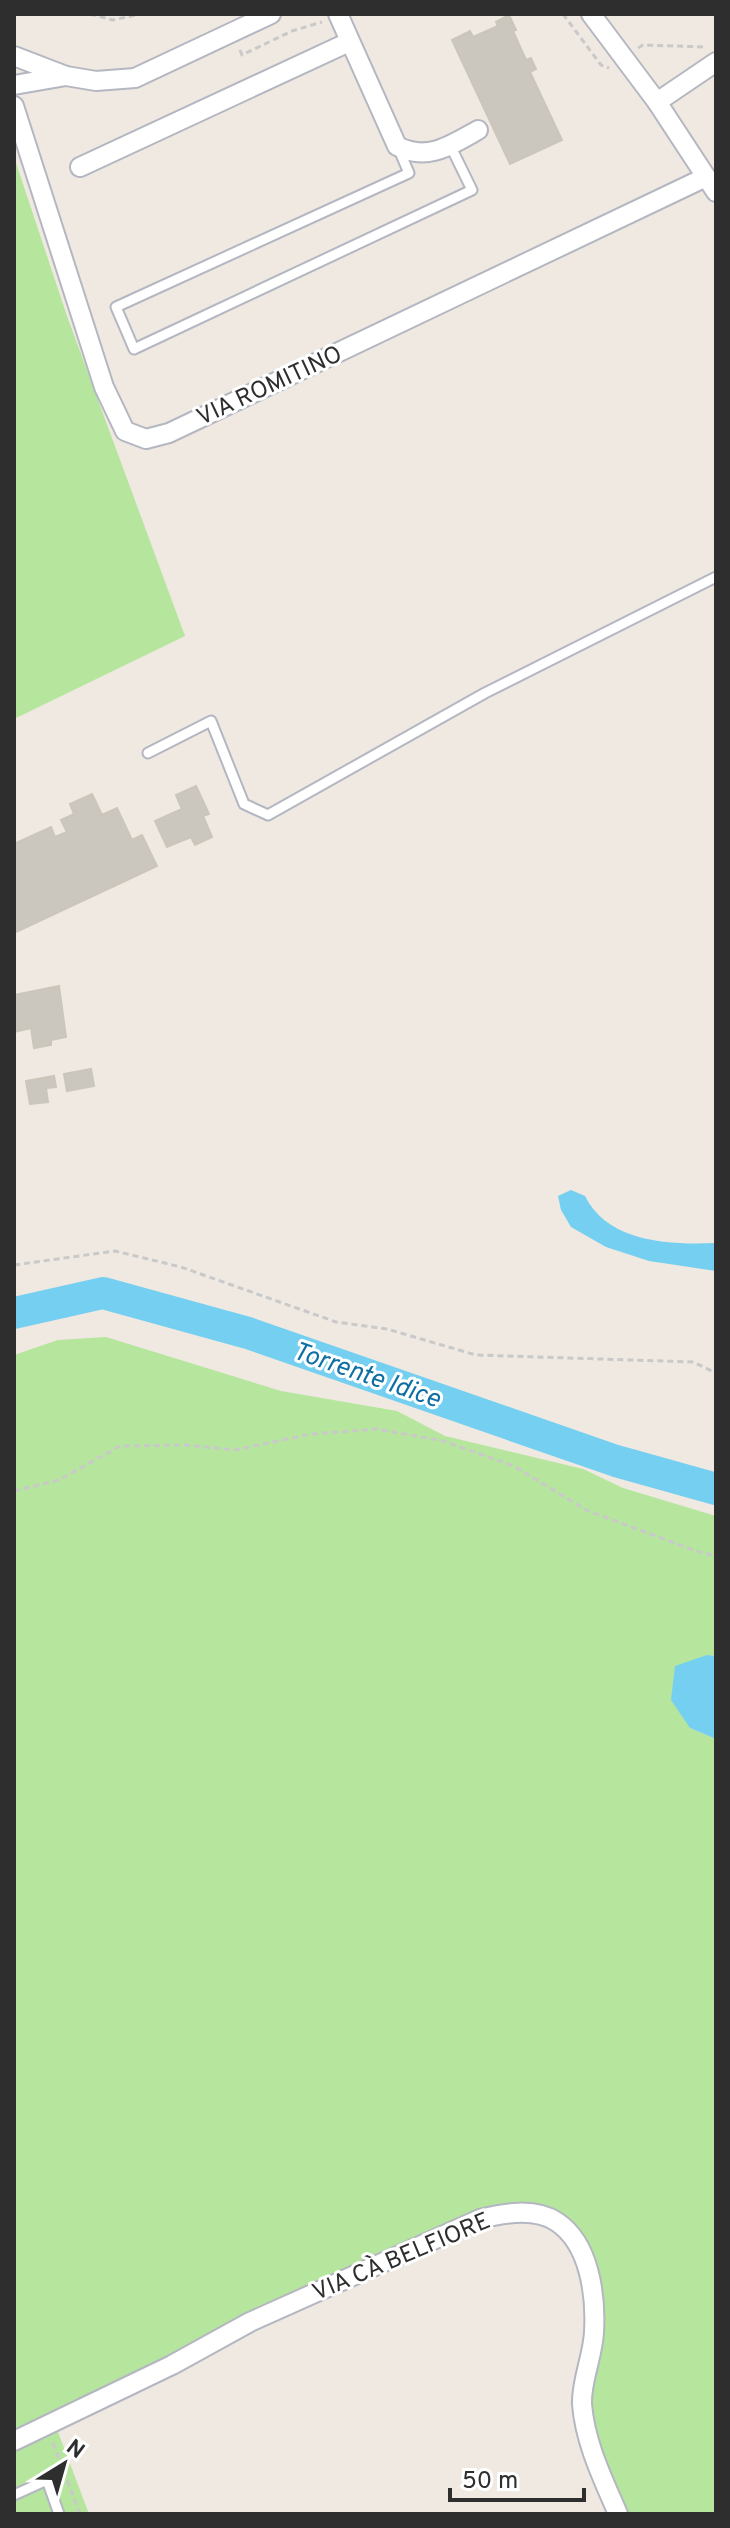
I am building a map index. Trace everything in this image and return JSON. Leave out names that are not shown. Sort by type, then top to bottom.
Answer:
[{"type":"street","points":[[338,14],[397,146],[413,154],[432,152],[478,130]]},
{"type":"street","points":[[591,14],[657,102],[711,184]]},
{"type":"street","points":[[14,56],[66,76],[96,81],[135,78],[265,15]]},
{"type":"street","points":[[80,167],[349,42]]},
{"type":"street","points":[[657,102],[716,62]]},
{"type":"street","points":[[14,85],[66,76]]},
{"type":"street","name":"VIA ROMITINO","points":[[14,106],[104,387],[125,431],[146,439],[169,433],[711,184]]},
{"type":"street","name":"VIA CÀ BELFIORE","points":[[14,2441],[172,2365],[262,2316],[466,2225],[507,2212],[532,2214],[556,2221],[576,2241],[589,2271],[595,2304],[594,2335],[582,2402],[587,2437],[618,2514]]},
{"type":"lane","points":[[397,146],[409,173],[116,307],[134,349],[472,190],[449,145]]},
{"type":"lane","points":[[148,753],[211,721],[244,804],[268,815],[485,693],[716,577]]},
{"type":"lane","points":[[14,2495],[47,2480],[59,2514]]},
{"type":"path","points":[[90,14],[113,20],[140,14]]},
{"type":"path","points":[[14,1265],[115,1251],[181,1267],[336,1322],[387,1329],[476,1355],[693,1362],[716,1373]]},
{"type":"path","points":[[14,1491],[59,1480],[120,1446],[186,1445],[235,1450],[311,1434],[377,1429],[443,1441],[514,1466],[586,1510],[716,1556]]},
{"type":"path","points":[[47,2426],[80,2514]]},
{"type":"green space","points":[[14,157],[67,316],[185,636],[14,719]]},
{"type":"green space","points":[[106,1337],[281,1391],[397,1411],[445,1436],[583,1469],[623,1488],[716,1516],[716,1656],[707,1655],[690,1728],[716,1739],[716,2514],[622,2514],[583,2417],[603,2318],[575,2228],[495,2209],[52,2416],[89,2514],[14,2514],[14,1355],[58,1340]]},
{"type":"water","points":[[571,1190],[585,1196],[595,1212],[625,1232],[661,1241],[716,1243],[716,1271],[649,1261],[606,1247],[571,1227],[561,1210],[558,1196]]},
{"type":"water","points":[[707,1655],[716,1656],[716,1739],[690,1728],[671,1700],[675,1666]]},
{"type":"building","points":[[509,15],[526,60],[531,58],[536,69],[530,72],[562,140],[510,164],[452,40],[470,31],[473,37],[498,26],[496,22]]},
{"type":"building","points":[[196,786],[209,814],[203,816],[212,837],[195,845],[191,837],[167,847],[155,821],[182,809],[176,795]]},
{"type":"building","points":[[92,794],[102,815],[117,808],[132,840],[142,835],[157,866],[14,933],[14,844],[51,827],[55,837],[67,832],[61,820],[74,814],[70,804]]},
{"type":"building","points":[[59,986],[66,1037],[51,1040],[51,1045],[34,1048],[31,1028],[14,1032],[14,995]]},
{"type":"building","points":[[91,1069],[94,1086],[67,1091],[64,1074]]},
{"type":"building","points":[[54,1076],[56,1087],[46,1088],[48,1102],[30,1104],[26,1081]]},
{"type":"waterway","name":"Torrente Idice","points":[[14,1313],[103,1293],[248,1333],[616,1461],[716,1489]]}]
